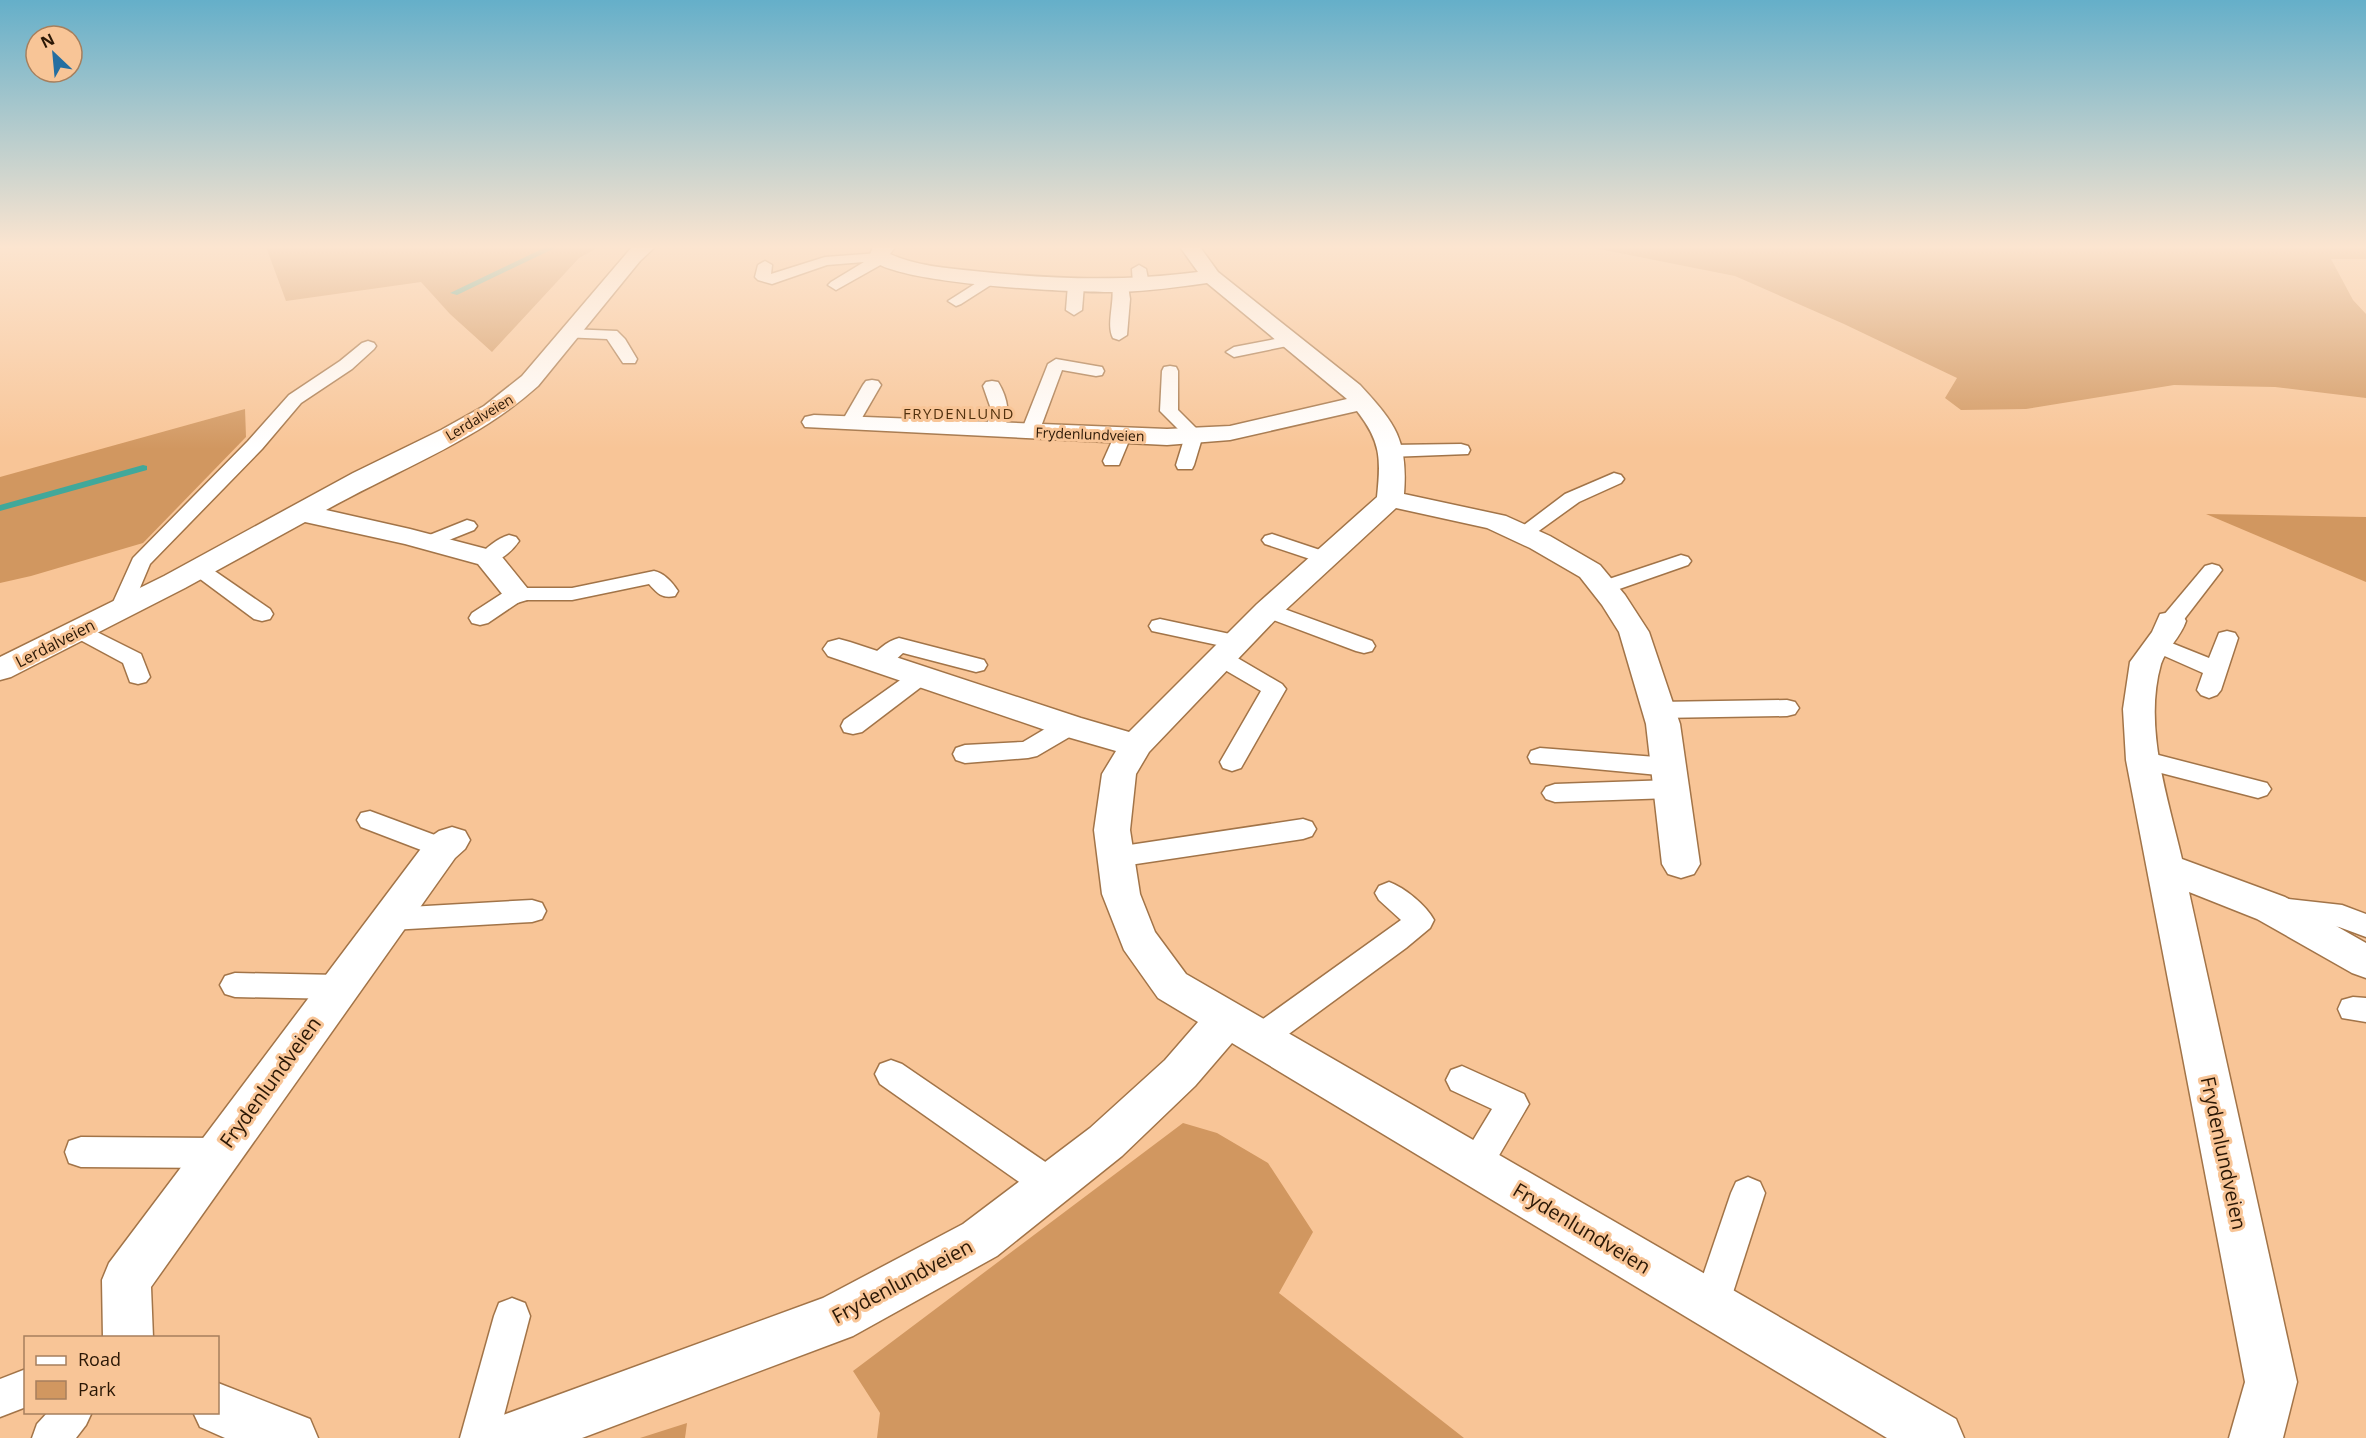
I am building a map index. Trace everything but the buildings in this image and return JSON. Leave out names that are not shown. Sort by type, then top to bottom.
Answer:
[{"type":"street","name":"Lerdalveien","points":[[0,670],[199,569],[469,425],[508,400],[530,381],[586,314]]},
{"type":"street","points":[[1258,314],[1352,390],[1385,431],[1393,464],[1390,499],[1496,522],[1590,571],[1605,588],[1634,632],[1663,724],[1681,864]]},
{"type":"street","name":"Frydenlundveien","points":[[814,422],[1122,436],[1194,435],[1230,433],[1362,402]]},
{"type":"street","name":"Frydenlundveien","points":[[1390,499],[1268,610],[1136,745],[1119,774],[1112,830],[1121,894],[1138,939],[1172,986],[1937,1438]]},
{"type":"street","points":[[301,513],[488,558],[518,594]]},
{"type":"street","name":"Frydenlundveien","points":[[2165,633],[2146,662],[2139,709],[2144,760],[2271,1382],[2256,1438]]},
{"type":"street","points":[[839,649],[1069,726],[1136,745]]},
{"type":"street","name":"Frydenlundveien","points":[[128,1336],[126,1280],[339,987],[447,844]]},
{"type":"street","points":[[2166,868],[2271,908],[2366,962]]},
{"type":"street","name":"Frydenlundveien","points":[[512,1438],[835,1318],[980,1240],[1106,1142],[1180,1073],[1244,1028]]},
{"type":"street","points":[[219,1409],[291,1438]]},
{"type":"lane","points":[[1119,335],[1120,314]]},
{"type":"lane","points":[[569,334],[611,334],[619,342],[629,359]]},
{"type":"lane","points":[[1234,352],[1291,341]]},
{"type":"lane","points":[[121,609],[140,562],[255,445],[295,399],[346,365],[368,346]]},
{"type":"lane","points":[[1030,432],[1056,364],[1096,371]]},
{"type":"lane","points":[[1170,371],[1169,411],[1194,435],[1185,465]]},
{"type":"lane","points":[[850,423],[872,385]]},
{"type":"lane","points":[[992,386],[1000,410],[995,431]]},
{"type":"lane","points":[[1112,461],[1122,436]]},
{"type":"lane","points":[[1389,451],[1461,450]]},
{"type":"lane","points":[[1522,534],[1572,498],[1614,479]]},
{"type":"lane","points":[[429,542],[467,526]]},
{"type":"lane","points":[[1272,540],[1325,558]]},
{"type":"lane","points":[[488,558],[509,541]]},
{"type":"lane","points":[[1605,588],[1681,561]]},
{"type":"lane","points":[[199,569],[262,614]]},
{"type":"lane","points":[[2212,570],[2165,633],[2212,680],[2227,638]]},
{"type":"lane","points":[[480,618],[518,594],[572,594],[654,577],[667,591]]},
{"type":"lane","points":[[1268,610],[1364,646]]},
{"type":"lane","points":[[1160,626],[1229,650],[1274,689],[1232,762]]},
{"type":"lane","points":[[79,630],[133,659],[138,677]]},
{"type":"lane","points":[[879,662],[899,645],[976,665]]},
{"type":"lane","points":[[853,726],[921,676]]},
{"type":"lane","points":[[1658,710],[1787,708]]},
{"type":"lane","points":[[965,754],[1028,750],[1069,726]]},
{"type":"lane","points":[[1540,756],[1670,778]]},
{"type":"lane","points":[[2144,760],[2258,789]]},
{"type":"lane","points":[[1555,793],[1670,778]]},
{"type":"lane","points":[[370,820],[447,844]]},
{"type":"lane","points":[[1116,857],[1303,829]]},
{"type":"lane","points":[[1244,1028],[1396,940],[1420,920],[1389,892]]},
{"type":"lane","points":[[2271,908],[2342,916],[2366,927]]},
{"type":"lane","points":[[391,919],[532,911]]},
{"type":"lane","points":[[234,985],[339,987]]},
{"type":"lane","points":[[891,1074],[1051,1185]]},
{"type":"lane","points":[[1462,1080],[1513,1104],[1475,1165]]},
{"type":"lane","points":[[81,1152],[218,1153]]},
{"type":"lane","points":[[1711,1305],[1748,1193]]},
{"type":"lane","points":[[479,1438],[512,1316]]},
{"type":"lane","points":[[0,1398],[24,1389]]},
{"type":"lane","points":[[51,1438],[72,1414]]},
{"type":"green space","points":[[450,314],[527,314],[492,352]]},
{"type":"green space","points":[[1822,314],[2366,314],[2366,398],[2275,387],[2174,385],[2026,409],[1961,410],[1945,398],[1957,378]]},
{"type":"green space","points":[[245,409],[246,437],[143,543],[0,583],[0,477]]},
{"type":"green space","points":[[2206,514],[2366,517],[2366,582]]},
{"type":"green space","points":[[1183,1123],[1217,1133],[1268,1163],[1313,1232],[1279,1293],[1464,1438],[877,1438],[880,1413],[853,1371]]},
{"type":"green space","points":[[687,1423],[685,1438],[640,1438]]},
{"type":"waterway","points":[[0,508],[143,468]]},
{"type":"district","name":"FRYDENLUND","points":[[959,413]]}]
